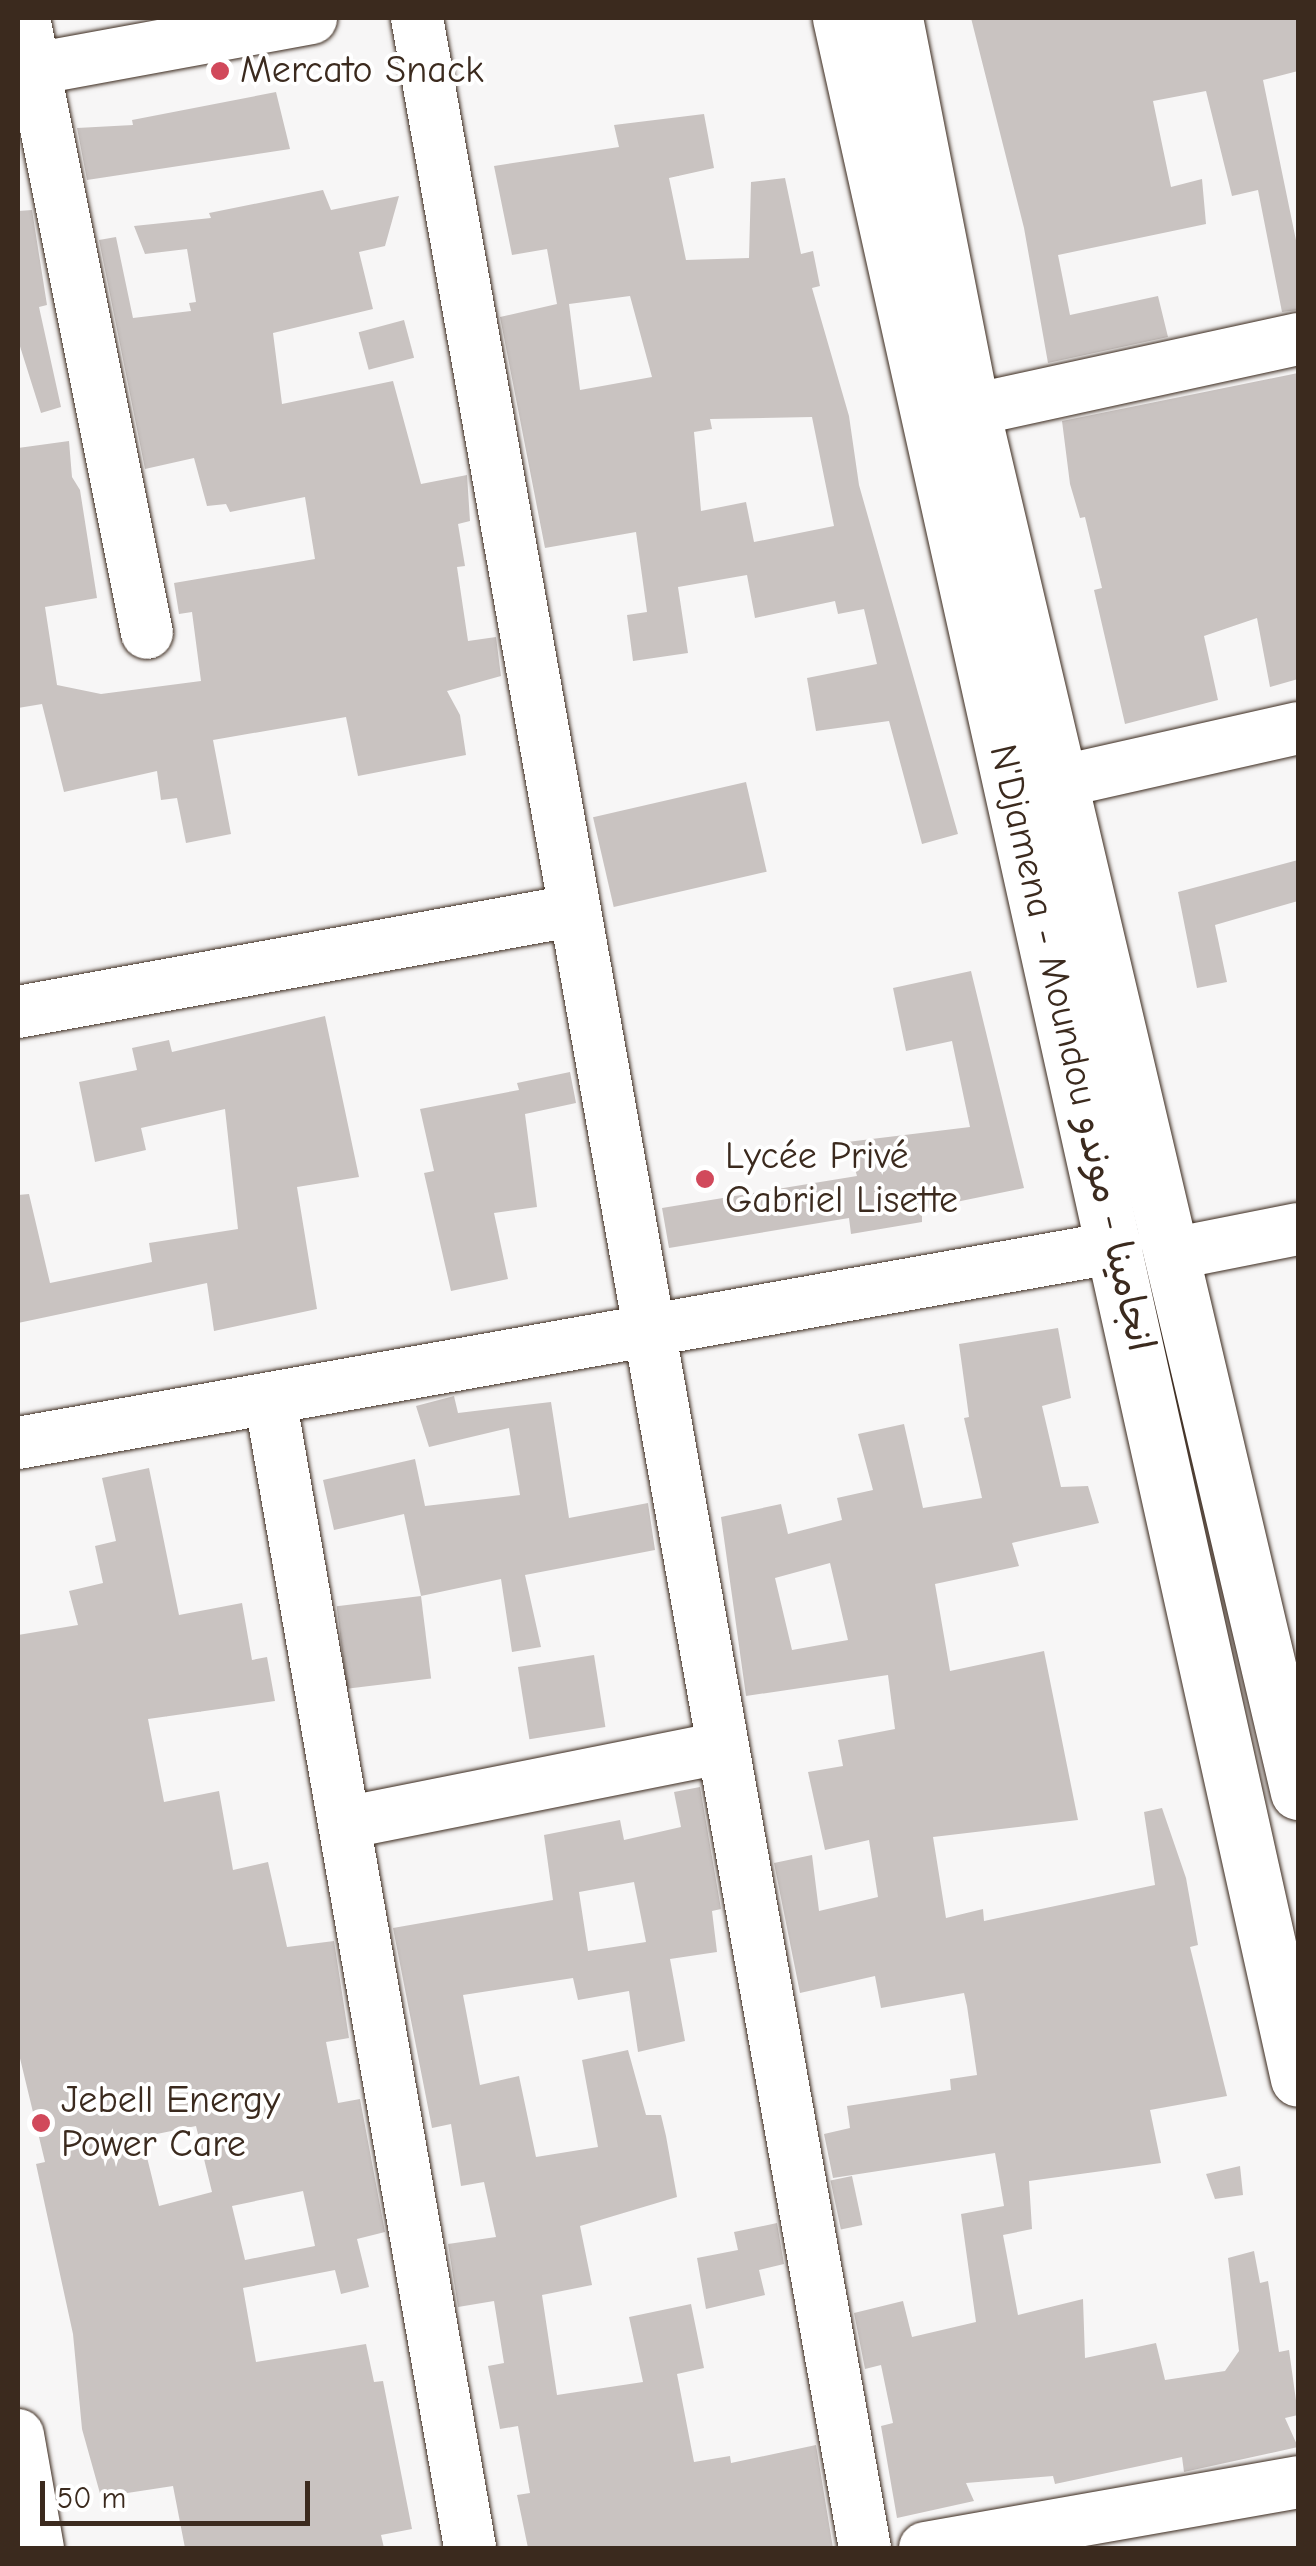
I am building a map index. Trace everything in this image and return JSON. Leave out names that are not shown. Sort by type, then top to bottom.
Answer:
[{"type":"main road","name":"N'Djamena - Moundou انجامينا - موندو","points":[[840,18],[1118,1247],[1298,2079]]},
{"type":"main road","name":"N'Djamena - Moundou انجامينا - موندو","points":[[895,18],[972,410],[1172,1254],[1286,1687],[1298,1792]]},
{"type":"street","points":[[24,18],[26,70],[146,633]]},
{"type":"street","points":[[26,70],[311,18]]},
{"type":"street","points":[[417,18],[571,911],[650,1328],[720,1748],[865,2548]]},
{"type":"street","points":[[972,410],[1298,339]]},
{"type":"street","points":[[1058,782],[1298,728]]},
{"type":"street","points":[[18,1012],[571,911]]},
{"type":"street","points":[[1172,1254],[1298,1228]]},
{"type":"street","points":[[18,1443],[1118,1247]]},
{"type":"street","points":[[270,1398],[470,2548]]},
{"type":"street","points":[[345,1823],[720,1748]]},
{"type":"street","points":[[18,2434],[38,2548]]},
{"type":"street","points":[[926,2548],[1298,2482]]},
{"type":"building","points":[[971,18],[1298,18],[1298,71],[1263,80],[1298,250],[1298,310],[1282,312],[1258,190],[1232,196],[1206,91],[1153,101],[1171,187],[1202,179],[1206,224],[1058,255],[1070,315],[1158,296],[1168,337],[1048,363],[1024,228]]},
{"type":"building","points":[[276,92],[290,149],[87,180],[77,128],[133,125],[132,120]]},
{"type":"building","points":[[704,114],[714,168],[669,178],[686,260],[749,258],[751,182],[785,178],[801,254],[813,251],[820,286],[812,288],[849,416],[859,485],[958,834],[922,844],[889,721],[816,731],[807,678],[877,664],[864,609],[838,614],[835,601],[755,618],[747,575],[678,587],[688,653],[633,661],[627,615],[647,612],[636,532],[545,548],[500,317],[557,304],[547,249],[512,255],[494,166],[619,147],[614,125]],"holes":[[[630,296],[652,377],[580,390],[569,304]],[[812,417],[834,526],[754,542],[746,502],[701,511],[694,432],[712,429],[710,419]]]},
{"type":"building","points":[[323,190],[331,210],[399,196],[385,246],[359,252],[373,309],[273,333],[282,404],[393,381],[421,484],[467,475],[470,521],[458,524],[465,566],[457,567],[468,641],[496,637],[501,676],[447,691],[460,715],[466,755],[358,776],[346,717],[213,740],[231,834],[186,843],[177,798],[161,800],[157,771],[64,792],[42,704],[18,708],[18,448],[69,441],[72,477],[80,490],[97,598],[45,607],[57,685],[101,694],[201,681],[192,612],[179,614],[174,583],[315,559],[305,497],[230,512],[226,504],[207,506],[194,458],[145,469],[99,240],[116,237],[133,318],[191,311],[189,303],[196,302],[187,249],[145,254],[134,226],[211,218],[209,213]]},
{"type":"building","points":[[32,210],[47,305],[39,307],[61,407],[41,413],[18,340],[18,211]]},
{"type":"building","points":[[404,320],[414,358],[369,370],[359,332]]},
{"type":"building","points":[[1298,373],[1298,679],[1270,687],[1257,618],[1204,636],[1218,700],[1125,724],[1094,590],[1102,588],[1085,517],[1080,518],[1070,484],[1062,421]]},
{"type":"building","points":[[746,782],[767,872],[614,907],[593,817]]},
{"type":"building","points":[[1298,860],[1298,901],[1215,925],[1227,982],[1197,988],[1178,892]]},
{"type":"building","points":[[971,971],[1024,1188],[922,1209],[922,1222],[851,1234],[849,1218],[669,1248],[662,1208],[857,1176],[847,1142],[970,1127],[952,1041],[906,1051],[893,988]]},
{"type":"building","points":[[325,1016],[359,1177],[297,1187],[317,1309],[214,1331],[207,1283],[18,1323],[18,1195],[29,1194],[50,1283],[152,1262],[149,1243],[238,1229],[225,1109],[141,1128],[146,1150],[95,1162],[79,1082],[137,1070],[132,1048],[169,1040],[172,1052]]},
{"type":"building","points":[[570,1072],[576,1103],[525,1114],[537,1207],[494,1213],[508,1279],[451,1291],[424,1173],[434,1171],[420,1109],[519,1090],[517,1083]]},
{"type":"building","points":[[1058,1328],[1071,1398],[1042,1406],[1061,1487],[1088,1486],[1099,1523],[1012,1543],[1019,1566],[935,1584],[950,1671],[1044,1651],[1078,1820],[933,1837],[946,1918],[983,1909],[984,1921],[1155,1885],[1144,1812],[1162,1808],[1186,1878],[1198,1945],[1190,1947],[1227,2096],[1150,2110],[1161,2163],[1029,2181],[1032,2229],[1003,2235],[1018,2315],[1083,2299],[1085,2358],[1156,2343],[1165,2380],[1225,2371],[1239,2351],[1228,2258],[1254,2251],[1260,2283],[1268,2281],[1279,2352],[1289,2350],[1298,2415],[1285,2418],[1298,2447],[1184,2472],[1182,2457],[1055,2484],[1053,2476],[966,2483],[974,2501],[897,2518],[881,2426],[893,2423],[881,2365],[865,2369],[854,2313],[903,2301],[912,2337],[976,2322],[961,2214],[1004,2206],[995,2153],[833,2178],[824,2134],[850,2128],[847,2106],[951,2090],[950,2079],[977,2075],[967,2006],[964,1993],[881,2008],[875,1976],[800,1993],[774,1863],[812,1855],[819,1911],[878,1897],[869,1840],[825,1850],[808,1772],[843,1766],[838,1740],[895,1729],[888,1675],[746,1696],[721,1517],[781,1504],[788,1534],[842,1520],[837,1498],[873,1490],[858,1434],[904,1424],[923,1508],[982,1498],[964,1418],[969,1417],[959,1344]],"holes":[[[830,1563],[848,1640],[792,1650],[775,1578]]]},
{"type":"building","points":[[454,1396],[458,1413],[551,1402],[569,1518],[648,1503],[655,1550],[525,1575],[541,1647],[512,1652],[501,1579],[421,1596],[404,1514],[334,1530],[323,1480],[415,1459],[425,1506],[520,1495],[509,1428],[429,1447],[416,1406]]},
{"type":"building","points":[[149,1468],[179,1615],[242,1603],[252,1660],[267,1657],[275,1701],[148,1719],[164,1802],[219,1791],[233,1870],[268,1862],[287,1947],[334,1941],[349,2038],[326,2042],[338,2103],[360,2099],[385,2232],[357,2239],[369,2287],[341,2294],[335,2270],[243,2288],[256,2362],[366,2344],[374,2382],[383,2381],[412,2529],[381,2535],[384,2548],[185,2548],[173,2486],[101,2497],[82,2429],[73,2334],[36,2164],[45,2162],[18,2050],[18,1635],[78,1625],[69,1591],[103,1583],[95,1546],[116,1541],[102,1478]],"holes":[[[196,2126],[212,2192],[159,2206],[142,2137]],[[303,2191],[315,2246],[245,2260],[232,2206]]]},
{"type":"building","points":[[421,1596],[431,1678],[347,1689],[337,1606]]},
{"type":"building","points":[[594,1655],[605,1727],[529,1739],[518,1667]]},
{"type":"building","points":[[700,1787],[721,1909],[712,1911],[717,1952],[670,1959],[685,2041],[638,2052],[629,1991],[578,2000],[573,1978],[463,1995],[480,2085],[519,2076],[536,2157],[598,2147],[582,2060],[628,2050],[646,2115],[661,2115],[677,2197],[580,2226],[592,2285],[542,2295],[557,2395],[643,2382],[629,2317],[691,2304],[704,2368],[677,2374],[694,2462],[730,2456],[731,2463],[816,2445],[833,2548],[528,2548],[517,2495],[530,2493],[518,2426],[500,2429],[488,2366],[504,2363],[494,2301],[458,2307],[448,2244],[496,2237],[484,2182],[461,2186],[451,2124],[432,2128],[393,1928],[553,1900],[544,1835],[620,1820],[624,1840],[681,1827],[674,1792]],"holes":[[[634,1882],[646,1942],[588,1951],[579,1892]]]},
{"type":"building","points":[[1240,2166],[1243,2195],[1215,2199],[1206,2174]]},
{"type":"building","points":[[852,2176],[862,2225],[841,2229],[830,2181]]},
{"type":"building","points":[[777,2223],[784,2264],[759,2270],[765,2295],[706,2309],[697,2258],[738,2250],[734,2232]]},
{"type":"place","name":"Mercato Snack","points":[[220,71]]},
{"type":"place","name":"Lycée Privé Gabriel Lisette","points":[[705,1179]]},
{"type":"place","name":"Jebell Energy Power Care","points":[[41,2123]]}]
